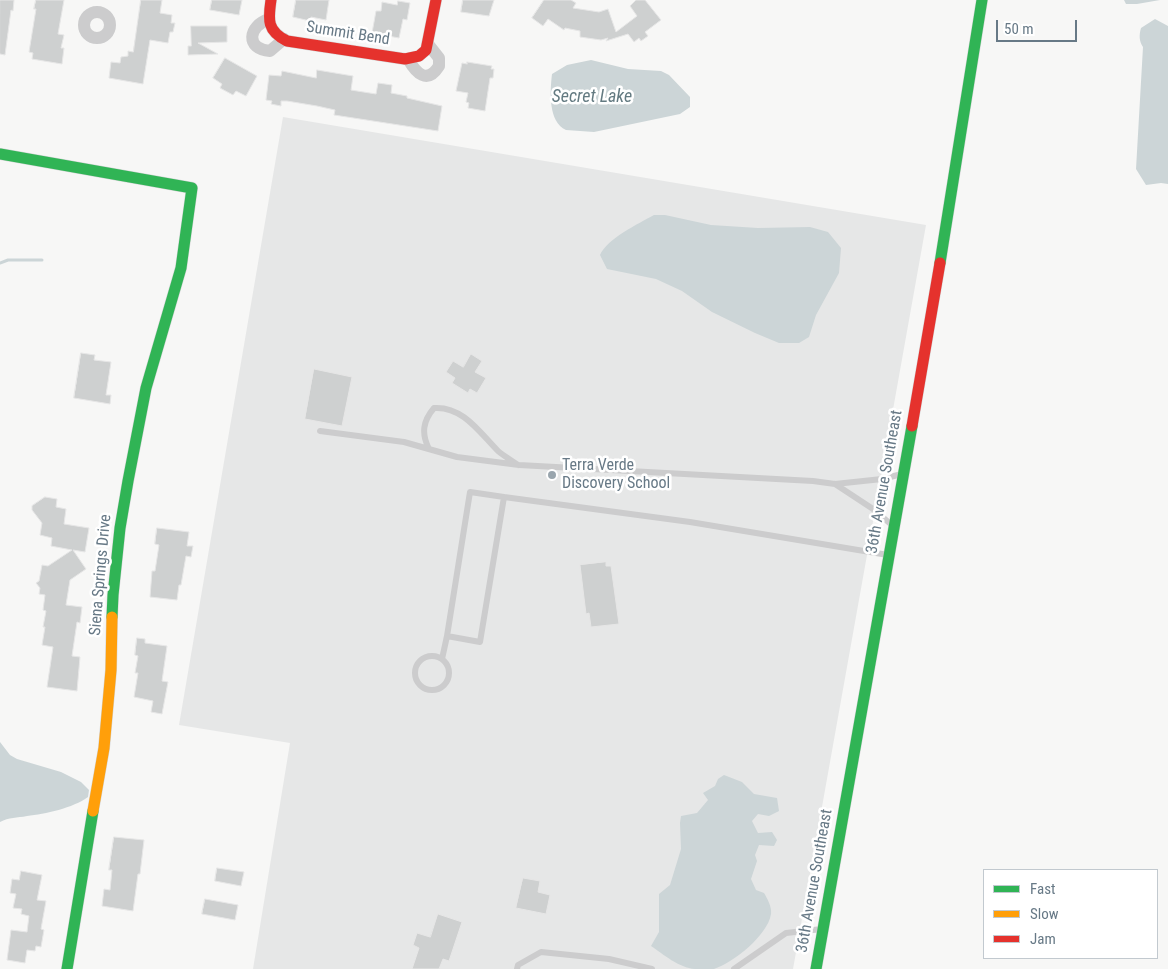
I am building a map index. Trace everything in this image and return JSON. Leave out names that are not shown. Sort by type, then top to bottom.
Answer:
[{"type":"street","points":[[269,19],[271,0]]},
{"type":"street","points":[[428,44],[436,0]]},
{"type":"street","name":"36th Avenue Southeast","points":[[816,969],[890,555],[982,0]]},
{"type":"street","name":"Summit Bend","points":[[284,40],[270,51],[260,50],[252,42],[252,37],[256,27],[269,19],[273,33],[284,40],[392,58],[408,59],[423,54],[428,44],[439,58],[440,66],[433,75],[428,76],[419,74],[414,70],[408,59]]},
{"type":"street","name":"Siena Springs Drive","points":[[0,154],[192,188],[181,268],[146,388],[128,481],[113,595],[111,670],[104,748],[67,969]]},
{"type":"lane","points":[[429,449],[424,440],[424,423],[434,408],[443,407],[455,411],[470,422],[500,453],[519,465]]},
{"type":"lane","points":[[320,431],[404,442],[457,457],[519,465],[813,481],[835,484],[882,479],[903,474]]},
{"type":"lane","points":[[835,484],[873,509],[894,527]]},
{"type":"lane","points":[[442,659],[432,656],[421,660],[415,675],[420,685],[430,690],[436,690],[446,684],[450,674],[449,668],[442,659],[470,492],[690,522],[890,555]]},
{"type":"lane","points":[[446,636],[480,642],[504,497]]},
{"type":"lane","points":[[734,969],[786,933],[823,929]]},
{"type":"lane","points":[[517,969],[518,965],[540,952],[609,959],[652,969]]},
{"type":"shaded area","name":"Terra Verde Discovery School","points":[[283,117],[926,225],[793,969],[253,969],[290,743],[179,725]]},
{"type":"water","points":[[1124,0],[1160,0],[1126,4]]},
{"type":"water","points":[[1155,19],[1168,26],[1168,184],[1146,185],[1136,169],[1143,47],[1140,36],[1141,28]]},
{"type":"water","name":"Secret Lake","points":[[591,60],[628,69],[661,71],[669,75],[690,97],[690,107],[680,114],[594,132],[566,130],[560,126],[553,113],[551,97],[552,74],[567,65]]},
{"type":"water","points":[[654,215],[665,215],[711,225],[758,228],[810,227],[828,232],[841,248],[839,273],[816,315],[809,337],[799,343],[779,343],[712,312],[682,291],[656,279],[607,269],[600,255],[604,249],[616,237]]},
{"type":"water","points":[[0,742],[10,755],[17,759],[61,772],[81,782],[89,790],[88,797],[59,810],[10,818],[0,822]]},
{"type":"water","points":[[724,775],[742,782],[754,794],[777,798],[779,811],[769,816],[758,814],[752,821],[758,833],[772,832],[777,840],[774,846],[759,845],[755,855],[757,861],[751,879],[756,890],[764,893],[770,906],[771,914],[757,939],[740,954],[714,969],[695,969],[683,966],[651,946],[659,932],[659,894],[670,885],[681,849],[681,816],[697,813],[708,800],[703,793],[715,786],[718,779]]},
{"type":"building","points":[[0,0],[14,0],[5,55],[0,54]]},
{"type":"building","points":[[36,0],[64,0],[58,34],[64,35],[61,48],[64,48],[62,64],[32,59],[33,53],[29,52]]},
{"type":"building","points":[[141,0],[162,0],[160,13],[172,15],[171,23],[175,23],[173,32],[170,32],[168,43],[150,40],[143,84],[109,78],[111,62],[120,63],[121,57],[128,56],[128,51],[133,52]]},
{"type":"building","points":[[212,0],[242,0],[239,15],[210,10]]},
{"type":"building","points":[[296,0],[329,0],[326,20],[311,17],[310,21],[293,17]]},
{"type":"building","points":[[463,0],[494,0],[489,16],[461,12]]},
{"type":"building","points":[[544,0],[571,0],[576,3],[573,8],[599,12],[608,9],[616,32],[637,16],[630,6],[636,0],[645,0],[661,20],[645,32],[648,36],[641,41],[639,38],[634,42],[628,34],[606,41],[608,38],[601,40],[580,37],[580,31],[565,28],[564,30],[548,19],[543,26],[532,18]]},
{"type":"building","points":[[398,1],[410,3],[407,20],[403,19],[399,38],[372,33],[376,11],[381,11],[382,2],[397,5]]},
{"type":"building","points":[[191,26],[227,26],[227,42],[198,43],[218,54],[188,55],[188,46],[191,46]]},
{"type":"building","points":[[225,58],[257,76],[246,96],[236,91],[233,95],[220,88],[222,84],[213,78]]},
{"type":"building","points":[[467,62],[492,66],[491,69],[494,69],[493,78],[490,78],[485,111],[468,108],[469,103],[466,102],[468,93],[456,91],[462,63],[467,64]]},
{"type":"building","points":[[317,70],[353,76],[351,90],[376,94],[378,83],[392,85],[391,93],[442,106],[438,131],[334,115],[335,110],[287,101],[281,101],[281,106],[271,104],[272,101],[266,100],[269,75],[281,76],[282,71],[316,78]]},
{"type":"building","points":[[81,353],[95,355],[94,360],[111,362],[106,395],[111,395],[110,404],[74,398]]},
{"type":"building","points":[[471,354],[482,361],[475,372],[486,378],[477,393],[470,389],[468,393],[452,383],[455,378],[446,372],[453,361],[463,367]]},
{"type":"building","points":[[314,369],[352,377],[342,426],[305,419]]},
{"type":"building","points":[[45,497],[57,499],[56,507],[66,509],[64,524],[89,528],[85,552],[73,550],[86,569],[70,580],[66,605],[82,607],[80,623],[77,622],[72,656],[80,657],[77,691],[47,687],[53,647],[42,645],[46,611],[43,610],[45,595],[39,594],[40,588],[36,583],[39,581],[42,565],[48,566],[72,550],[51,546],[52,538],[40,535],[42,523],[32,510],[32,506]]},
{"type":"building","points":[[157,528],[189,532],[187,546],[193,546],[191,557],[186,556],[177,600],[150,597],[152,571],[155,571],[159,545],[155,544]]},
{"type":"building","points":[[606,562],[606,566],[611,566],[619,624],[591,627],[589,613],[586,614],[580,565]]},
{"type":"building","points":[[137,638],[145,639],[145,643],[167,646],[162,681],[168,682],[162,714],[151,712],[153,701],[134,697],[138,673],[135,673],[138,656],[135,655]]},
{"type":"building","points":[[114,837],[144,840],[133,911],[102,906],[104,889],[110,890],[112,870],[109,870]]},
{"type":"building","points":[[217,868],[244,872],[241,886],[215,881]]},
{"type":"building","points":[[21,871],[42,875],[37,900],[46,901],[41,929],[44,930],[41,947],[36,946],[35,951],[27,950],[25,963],[7,960],[11,930],[27,932],[29,916],[21,914],[22,909],[13,908],[16,894],[10,893],[12,879],[19,880]]},
{"type":"building","points":[[523,878],[540,881],[538,892],[550,895],[546,914],[516,908]]},
{"type":"building","points":[[205,899],[238,905],[235,920],[202,914]]},
{"type":"building","points":[[438,914],[462,922],[449,961],[443,959],[439,969],[412,969],[419,948],[413,945],[417,933],[430,937]]},
{"type":"waterway","points":[[0,263],[8,260],[42,260]]},
{"type":"traffic: fast","points":[[940,263],[982,0]]},
{"type":"traffic: fast","points":[[0,154],[192,188],[181,268],[146,388],[128,481],[120,528],[112,617]]},
{"type":"traffic: fast","points":[[816,969],[912,426]]},
{"type":"traffic: fast","points":[[67,969],[93,811]]},
{"type":"traffic: slow","points":[[93,811],[104,748],[111,670],[112,617]]},
{"type":"traffic: jam","points":[[271,0],[270,24],[272,29],[287,41],[405,59],[419,56],[426,50],[436,0]]},
{"type":"traffic: jam","points":[[912,426],[940,263]]},
{"type":"place","name":"Terra Verde Discovery School","points":[[552,475]]}]
